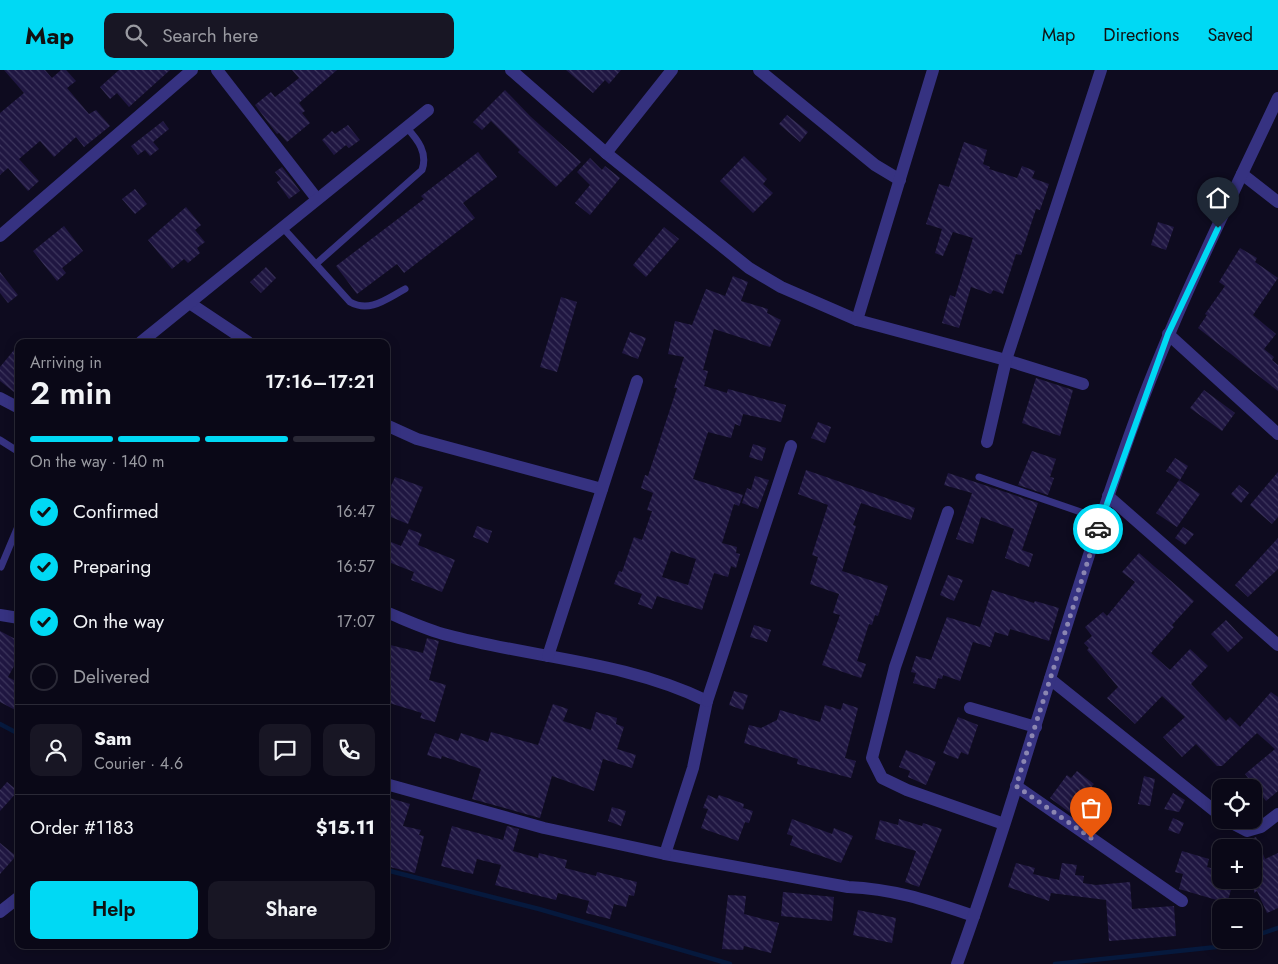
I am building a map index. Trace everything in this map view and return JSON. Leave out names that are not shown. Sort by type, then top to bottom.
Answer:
[{"type":"street","points":[[0,236],[192,70]]},
{"type":"street","points":[[217,70],[317,198]]},
{"type":"street","points":[[512,70],[606,153],[749,268],[781,287],[857,320],[1006,360],[1083,384]]},
{"type":"street","points":[[606,153],[672,70]]},
{"type":"street","points":[[759,70],[875,164],[900,180]]},
{"type":"street","points":[[857,320],[933,70]]},
{"type":"street","points":[[987,442],[1006,360],[1101,70]]},
{"type":"street","points":[[956,964],[974,916],[1036,728],[1108,496],[1168,334],[1278,98]]},
{"type":"street","points":[[145,339],[284,229],[317,198],[428,110]]},
{"type":"street","points":[[1242,174],[1278,202]]},
{"type":"street","points":[[191,304],[244,339]]},
{"type":"street","points":[[1168,334],[1278,434]]},
{"type":"street","points":[[548,656],[637,381]]},
{"type":"street","points":[[0,398],[15,406]]},
{"type":"street","points":[[390,427],[417,439],[602,489]]},
{"type":"street","points":[[666,854],[693,768],[706,701],[791,446]]},
{"type":"street","points":[[1108,496],[1278,644]]},
{"type":"street","points":[[948,512],[894,667],[872,758],[882,778],[907,790],[1004,824]]},
{"type":"street","points":[[390,614],[446,635],[616,670],[676,688],[706,701]]},
{"type":"street","points":[[0,616],[15,618]]},
{"type":"street","points":[[1050,679],[1212,809]]},
{"type":"street","points":[[970,708],[1036,728]]},
{"type":"street","points":[[390,785],[544,828],[666,854],[838,885],[905,893],[974,916]]},
{"type":"street","points":[[1016,786],[1182,901]]},
{"type":"street","points":[[1262,826],[1278,814]]},
{"type":"street","points":[[0,912],[15,900]]},
{"type":"lane","points":[[316,264],[422,170],[425,163],[424,154],[417,139],[407,128]]},
{"type":"lane","points":[[284,229],[350,302],[360,307],[370,307],[405,289]]},
{"type":"lane","points":[[0,440],[15,449]]},
{"type":"lane","points":[[979,477],[1101,520]]},
{"type":"lane","points":[[1,567],[15,534]]},
{"type":"building","points":[[4,70],[45,70],[52,78],[61,70],[66,70],[76,81],[67,88],[89,114],[96,110],[110,126],[84,147],[76,137],[54,157],[40,141],[19,159],[39,181],[28,191],[8,168],[0,175],[0,113],[24,93]]},
{"type":"building","points":[[119,70],[170,70],[129,107],[117,93],[110,99],[100,87]]},
{"type":"building","points":[[292,70],[337,70],[299,103],[305,111],[302,113],[310,123],[287,142],[279,133],[277,134],[255,105],[271,92],[275,97],[299,78]]},
{"type":"building","points":[[566,70],[621,70],[609,84],[605,80],[593,93]]},
{"type":"building","points":[[505,90],[530,116],[581,162],[556,187],[518,152],[520,150],[491,121],[482,130],[473,122]]},
{"type":"building","points":[[787,115],[808,132],[800,142],[779,124]]},
{"type":"building","points":[[163,121],[169,129],[153,142],[159,149],[150,156],[145,150],[138,155],[131,146]]},
{"type":"building","points":[[348,125],[360,140],[349,148],[346,145],[334,155],[322,140],[332,131],[335,134]]},
{"type":"building","points":[[964,142],[987,150],[983,164],[990,167],[989,169],[1017,178],[1022,166],[1035,171],[1032,178],[1049,184],[1040,210],[1036,209],[1021,255],[1016,254],[1003,294],[993,290],[991,294],[971,287],[959,328],[942,323],[950,295],[955,297],[973,238],[953,232],[943,256],[935,253],[942,229],[926,224],[939,184],[949,187]]},
{"type":"building","points":[[478,152],[497,177],[463,203],[475,218],[404,273],[397,264],[357,294],[336,266],[424,199],[421,196]]},
{"type":"building","points":[[744,156],[767,179],[763,184],[773,193],[753,213],[720,181]]},
{"type":"building","points":[[590,158],[602,170],[605,166],[620,178],[590,215],[575,203],[590,185],[577,172]]},
{"type":"building","points":[[282,167],[300,191],[289,199],[277,182],[281,179],[275,172]]},
{"type":"building","points":[[135,189],[147,204],[135,214],[122,199]]},
{"type":"building","points":[[186,207],[201,225],[195,230],[205,242],[197,248],[200,253],[188,263],[184,259],[172,269],[148,240]]},
{"type":"building","points":[[1158,222],[1174,227],[1166,250],[1151,245]]},
{"type":"building","points":[[64,226],[83,251],[62,268],[66,273],[57,281],[33,251]]},
{"type":"building","points":[[664,227],[679,239],[646,277],[633,265]]},
{"type":"building","points":[[1240,248],[1257,258],[1255,262],[1278,278],[1253,315],[1276,334],[1264,349],[1274,357],[1272,360],[1278,365],[1278,391],[1198,328],[1207,315],[1205,314],[1225,286],[1219,282]]},
{"type":"building","points":[[266,267],[276,278],[261,293],[250,282]]},
{"type":"building","points":[[0,272],[18,295],[8,303],[0,293]]},
{"type":"building","points":[[733,276],[748,282],[741,301],[768,309],[767,313],[781,320],[770,347],[714,329],[703,370],[708,371],[704,386],[727,393],[728,389],[786,405],[781,422],[743,414],[740,426],[735,424],[731,438],[708,432],[693,479],[743,495],[739,506],[734,504],[722,543],[737,547],[736,553],[740,554],[736,568],[731,566],[728,577],[714,573],[702,610],[657,596],[652,609],[638,604],[642,594],[614,584],[619,571],[622,572],[634,537],[642,540],[652,511],[647,510],[653,493],[641,488],[645,475],[648,476],[677,388],[674,388],[684,357],[668,354],[675,321],[692,325],[706,289],[725,296]],"holes":[[[671,551],[696,559],[688,585],[662,577]]]},
{"type":"building","points":[[561,297],[577,302],[557,372],[540,367]]},
{"type":"building","points":[[630,332],[646,338],[638,359],[622,353]]},
{"type":"building","points":[[15,349],[15,393],[0,381],[0,367]]},
{"type":"building","points":[[1036,378],[1073,390],[1060,436],[1022,423]]},
{"type":"building","points":[[1204,390],[1235,413],[1222,431],[1190,408]]},
{"type":"building","points":[[818,422],[831,427],[825,443],[811,438]]},
{"type":"building","points":[[753,444],[766,448],[762,461],[749,457]]},
{"type":"building","points":[[1032,451],[1056,459],[1050,477],[1054,478],[1048,495],[1018,485]]},
{"type":"building","points":[[1175,458],[1188,466],[1180,480],[1166,471]]},
{"type":"building","points":[[806,470],[915,508],[911,520],[861,503],[853,525],[856,526],[842,571],[888,586],[878,616],[875,615],[872,625],[869,624],[857,661],[866,664],[861,678],[822,665],[840,615],[833,613],[839,594],[810,584],[818,557],[812,555],[828,505],[798,494]]},
{"type":"building","points":[[1278,472],[1278,517],[1272,524],[1250,505]]},
{"type":"building","points":[[948,473],[1038,503],[1022,550],[1033,554],[1029,567],[1005,558],[1014,529],[981,517],[973,544],[956,539],[972,493],[944,485]]},
{"type":"building","points":[[755,476],[769,480],[758,509],[742,503],[747,488],[751,490]]},
{"type":"building","points":[[395,477],[423,487],[408,524],[390,517],[390,488]]},
{"type":"building","points":[[1179,480],[1200,494],[1177,527],[1156,513]]},
{"type":"building","points":[[1239,485],[1249,493],[1241,503],[1231,494]]},
{"type":"building","points":[[477,526],[492,531],[488,543],[473,537]]},
{"type":"building","points":[[1183,527],[1194,534],[1185,545],[1175,538]]},
{"type":"building","points":[[409,529],[422,534],[418,545],[455,560],[442,592],[411,580],[414,572],[390,563],[390,542],[401,546]]},
{"type":"building","points":[[1278,538],[1278,569],[1248,597],[1235,585]]},
{"type":"building","points":[[1139,553],[1194,601],[1172,625],[1174,627],[1151,653],[1170,670],[1190,649],[1208,666],[1191,684],[1226,721],[1230,717],[1240,727],[1271,692],[1278,697],[1278,791],[1266,801],[1262,796],[1262,779],[1249,779],[1245,774],[1275,749],[1257,733],[1222,766],[1217,766],[1196,744],[1182,757],[1163,737],[1185,717],[1162,696],[1135,724],[1107,698],[1118,687],[1087,650],[1089,648],[1084,643],[1092,636],[1085,627],[1103,612],[1107,616],[1135,582],[1122,572]]},
{"type":"building","points":[[948,575],[963,580],[954,601],[940,595]]},
{"type":"building","points":[[992,590],[1034,603],[1035,601],[1059,608],[1049,641],[1010,629],[1008,636],[995,632],[990,647],[973,642],[960,681],[943,675],[942,679],[938,678],[935,689],[913,683],[916,673],[911,672],[916,656],[931,660],[947,617],[980,627]]},
{"type":"building","points":[[1226,620],[1243,638],[1228,652],[1211,634]]},
{"type":"building","points":[[754,625],[771,630],[767,642],[750,637]]},
{"type":"building","points":[[0,631],[15,639],[15,664],[8,677],[15,681],[15,710],[0,702]]},
{"type":"building","points":[[427,638],[439,641],[429,680],[446,685],[435,722],[420,718],[422,713],[390,703],[390,645],[423,653]]},
{"type":"building","points":[[734,691],[748,695],[743,710],[729,705]]},
{"type":"building","points":[[843,703],[858,708],[845,758],[856,761],[851,778],[797,764],[798,759],[744,743],[749,725],[761,728],[777,720],[780,710],[820,722],[825,705],[841,710]]},
{"type":"building","points":[[553,704],[568,709],[563,721],[591,730],[596,712],[617,718],[616,724],[624,727],[617,749],[636,755],[632,768],[603,759],[594,791],[552,776],[540,818],[472,799],[481,769],[442,756],[441,759],[427,755],[435,733],[458,741],[461,733],[488,742],[491,732],[538,745]]},
{"type":"building","points":[[958,717],[978,725],[968,755],[961,752],[958,759],[943,753]]},
{"type":"building","points":[[906,750],[936,762],[926,785],[908,777],[910,771],[899,767]]},
{"type":"building","points":[[1077,771],[1094,784],[1090,789],[1097,795],[1091,802],[1101,809],[1088,826],[1050,798],[1067,775],[1071,778]]},
{"type":"building","points":[[1144,776],[1155,779],[1150,806],[1138,804]]},
{"type":"building","points":[[7,782],[15,789],[15,794],[0,811],[0,790]]},
{"type":"building","points":[[1173,793],[1185,800],[1179,812],[1164,809]]},
{"type":"building","points":[[708,795],[717,799],[719,795],[744,804],[743,808],[753,811],[749,823],[745,822],[738,841],[701,828],[708,809],[703,808]]},
{"type":"building","points":[[390,798],[410,804],[403,826],[421,830],[419,835],[424,836],[415,873],[390,867]]},
{"type":"building","points":[[612,807],[626,811],[621,826],[608,821]]},
{"type":"building","points":[[1173,818],[1184,823],[1179,834],[1168,830]]},
{"type":"building","points":[[792,819],[832,834],[834,828],[853,836],[841,863],[790,845],[793,836],[787,834]]},
{"type":"building","points":[[899,819],[922,826],[923,823],[942,829],[919,887],[905,882],[916,851],[875,839],[880,820],[898,825]]},
{"type":"building","points":[[452,826],[503,840],[507,826],[519,829],[513,851],[538,858],[539,853],[567,860],[565,868],[596,876],[597,872],[637,882],[634,896],[629,895],[626,907],[614,904],[610,919],[586,913],[589,901],[558,893],[556,900],[495,885],[501,865],[477,859],[473,874],[441,866]]},
{"type":"building","points":[[0,843],[15,857],[0,874]]},
{"type":"building","points":[[1182,851],[1209,859],[1207,867],[1212,868],[1212,889],[1231,889],[1228,899],[1213,899],[1179,889],[1183,874],[1175,872]]},
{"type":"building","points":[[1262,852],[1265,859],[1278,853],[1278,908],[1267,913],[1257,891],[1254,893],[1254,889],[1262,889]]},
{"type":"building","points":[[1016,863],[1035,868],[1033,874],[1059,880],[1062,863],[1077,865],[1075,875],[1084,876],[1083,883],[1096,885],[1130,882],[1132,909],[1174,906],[1176,936],[1109,941],[1106,900],[1051,893],[1049,901],[1008,887]]},
{"type":"building","points":[[783,892],[834,897],[832,921],[781,916]]},
{"type":"building","points":[[728,895],[746,896],[744,914],[779,923],[771,953],[744,946],[743,950],[722,949]]},
{"type":"building","points":[[858,910],[896,918],[892,943],[853,935]]},
{"type":"waterway","points":[[0,724],[15,732]]},
{"type":"waterway","points":[[390,871],[539,909],[730,964]]},
{"type":"waterway","points":[[1262,933],[1278,928]]},
{"type":"waterway","points":[[1055,964],[1212,947]]},
{"type":"way so far","points":[[1091,838],[1016,786],[1098,529]]},
{"type":"route","points":[[1098,529],[1108,496],[1168,334],[1218,228]]}]
